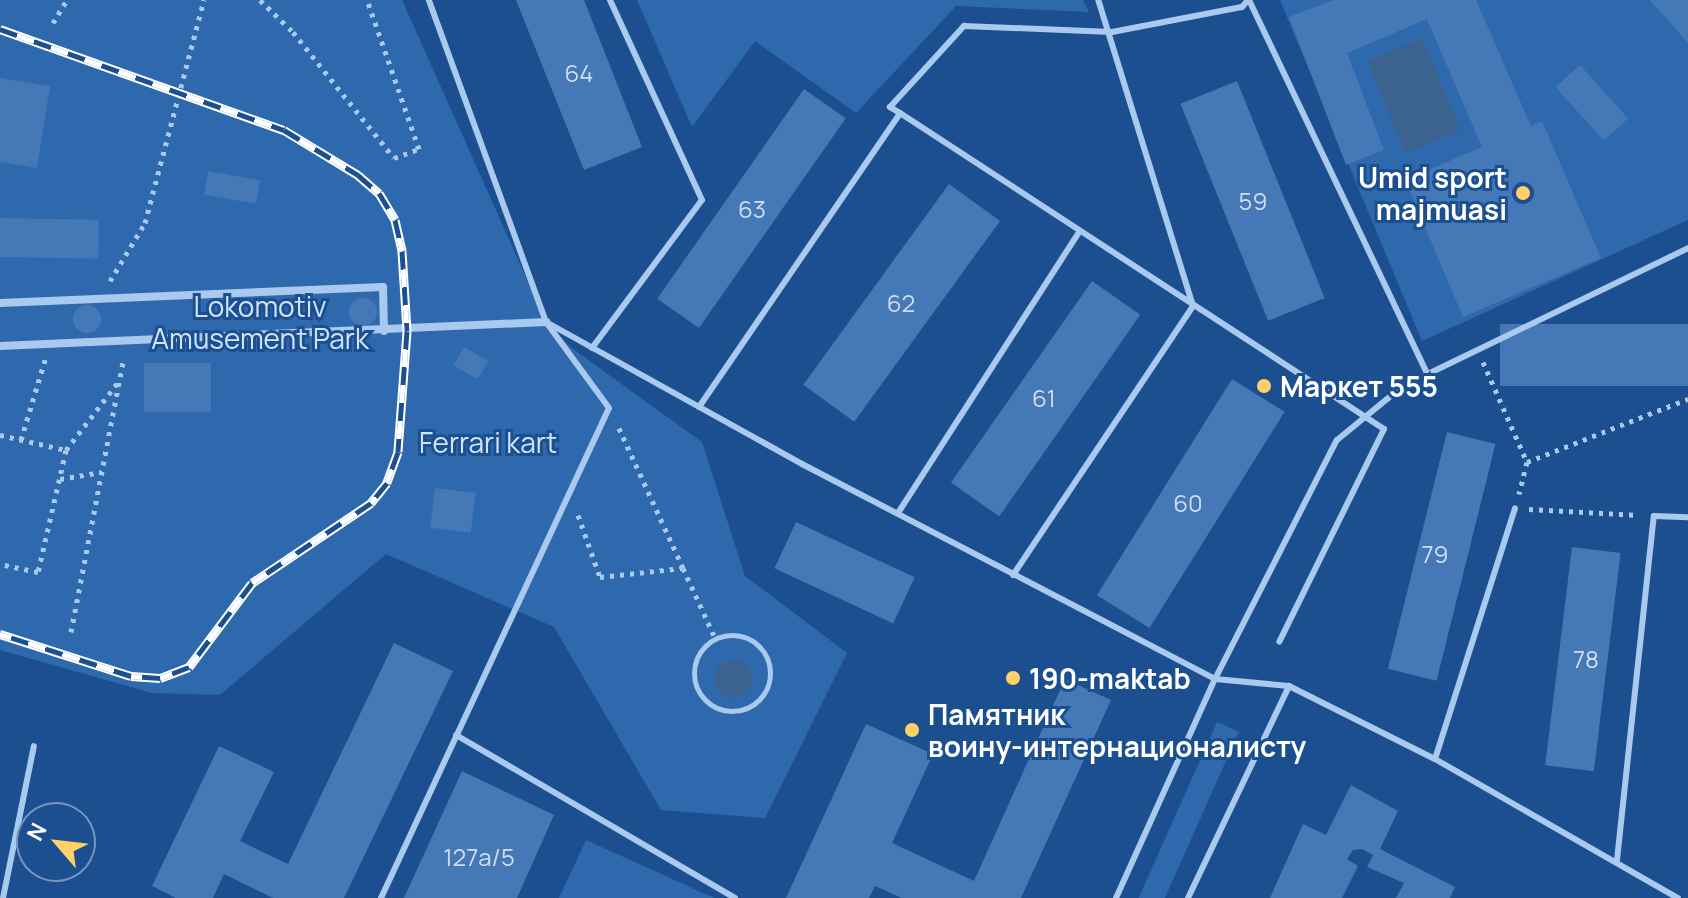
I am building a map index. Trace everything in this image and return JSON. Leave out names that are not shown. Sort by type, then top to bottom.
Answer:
[{"type":"street","points":[[0,303],[383,287],[384,331]]},
{"type":"street","points":[[0,346],[425,330],[546,322]]},
{"type":"lane","points":[[381,898],[609,408],[546,322],[429,0]]},
{"type":"lane","points":[[592,348],[702,200],[610,0]]},
{"type":"lane","points":[[1098,0],[1112,32],[1193,306]]},
{"type":"lane","points":[[1279,642],[1384,429],[890,107],[964,26],[1112,32],[1242,7],[1249,0],[1427,374]]},
{"type":"lane","points":[[699,407],[900,113]]},
{"type":"lane","points":[[898,513],[1079,232]]},
{"type":"lane","points":[[1116,898],[1215,679],[1337,440],[1362,417],[1427,374],[1688,248]]},
{"type":"lane","points":[[1013,575],[1193,306]]},
{"type":"lane","points":[[546,322],[1013,575],[1215,679],[1289,686],[1435,759],[1617,860],[1678,898]]},
{"type":"lane","points":[[1435,759],[1515,508]]},
{"type":"lane","points":[[1617,860],[1654,516],[1688,517]]},
{"type":"lane","points":[[1188,898],[1289,686]]},
{"type":"lane","points":[[456,735],[735,898]]},
{"type":"lane","points":[[3,898],[34,746]]},
{"type":"path","points":[[53,23],[67,0]]},
{"type":"path","points":[[99,299],[145,223],[204,0]]},
{"type":"path","points":[[260,0],[293,32],[394,158],[419,149],[367,0]]},
{"type":"path","points":[[71,632],[127,341]]},
{"type":"path","points":[[21,440],[50,344]]},
{"type":"path","points":[[1478,350],[1527,462],[1521,484]]},
{"type":"path","points":[[0,564],[38,572],[66,450],[122,378]]},
{"type":"path","points":[[1527,462],[1688,399]]},
{"type":"path","points":[[609,408],[715,638]]},
{"type":"path","points":[[0,435],[66,450]]},
{"type":"path","points":[[60,479],[101,472]]},
{"type":"path","points":[[569,491],[600,577],[683,568]]},
{"type":"path","points":[[1515,508],[1654,516]]},
{"type":"path","points":[[748,637],[769,662],[765,692],[745,709],[718,709],[697,689],[696,660],[715,638],[748,637]]},
{"type":"green space","name":"Lokomotiv Amusement Park","points":[[0,0],[402,0],[546,322],[573,349],[702,442],[745,576],[847,653],[765,818],[661,810],[554,627],[386,554],[220,695],[152,693],[0,650]]},
{"type":"green space","points":[[637,0],[1083,0],[1089,12],[956,6],[856,113],[755,41],[692,127]]},
{"type":"green space","name":"Umid sport majmuasi","points":[[1280,0],[1688,0],[1688,220],[1422,341]]},
{"type":"green space","points":[[1217,722],[1239,732],[1165,898],[1139,898]]},
{"type":"green space","points":[[586,840],[657,872],[714,898],[559,898]]},
{"type":"shaded area","points":[[1423,38],[1460,131],[1405,153],[1367,60]]},
{"type":"shaded area","points":[[733,660],[746,666],[752,679],[746,692],[733,698],[720,692],[714,679],[720,666]]},
{"type":"building","points":[[516,0],[584,0],[642,147],[584,170]]},
{"type":"building","points":[[1333,0],[1476,0],[1531,126],[1542,121],[1601,258],[1463,317],[1405,180],[1482,147],[1427,19],[1347,53],[1384,150],[1346,165],[1289,17]]},
{"type":"building","points":[[1650,0],[1688,0],[1688,43]]},
{"type":"building","points":[[1580,65],[1628,119],[1604,141],[1555,87]]},
{"type":"building","points":[[0,78],[50,86],[37,168],[0,162]]},
{"type":"building","points":[[1237,81],[1325,298],[1268,321],[1180,104]]},
{"type":"building","points":[[804,89],[846,118],[699,328],[657,299]]},
{"type":"building","points":[[208,171],[260,180],[256,204],[204,195]]},
{"type":"building","points":[[949,184],[1000,221],[854,422],[803,385]]},
{"type":"building","points":[[0,218],[99,220],[98,259],[0,257]]},
{"type":"building","points":[[1092,281],[1140,315],[999,516],[951,483]]},
{"type":"building","points":[[363,298],[373,302],[377,312],[373,322],[363,326],[353,322],[349,312],[353,302]]},
{"type":"building","points":[[87,305],[97,309],[101,319],[97,329],[87,333],[77,329],[73,319],[77,309]]},
{"type":"building","points":[[1500,324],[1688,324],[1688,386],[1500,386]]},
{"type":"building","points":[[464,347],[488,361],[478,379],[454,365]]},
{"type":"building","points":[[144,363],[211,363],[211,412],[144,412]]},
{"type":"building","points":[[1232,379],[1285,412],[1149,628],[1097,595]]},
{"type":"building","points":[[1447,432],[1496,444],[1436,681],[1388,669]]},
{"type":"building","points":[[435,488],[476,493],[471,533],[430,528]]},
{"type":"building","points":[[796,522],[915,577],[893,624],[774,568]]},
{"type":"building","points":[[1572,547],[1621,553],[1594,771],[1545,765]]},
{"type":"building","points":[[394,643],[453,671],[344,898],[273,898],[224,874],[213,898],[176,898],[152,886],[219,746],[274,772],[240,841],[288,864]]},
{"type":"building","points":[[1065,679],[1111,700],[1021,898],[902,898],[875,886],[869,898],[786,898],[866,724],[933,754],[892,843],[974,881]]},
{"type":"building","points":[[462,771],[554,815],[517,898],[404,898]]},
{"type":"building","points":[[1351,785],[1398,811],[1380,849],[1455,887],[1450,898],[1396,898],[1404,883],[1367,867],[1373,855],[1362,849],[1353,850],[1347,859],[1358,866],[1342,898],[1270,898],[1303,824],[1326,835]]},
{"type":"railway","points":[[0,29],[284,130],[358,175],[379,193],[395,220],[402,251],[407,331],[398,452],[387,483],[371,503],[252,583],[189,667],[160,678],[131,676],[0,634]]},
{"type":"place","name":"Umid sport majmuasi","points":[[1523,193]]},
{"type":"place","name":"Маркет 555","points":[[1264,386]]},
{"type":"place","name":"190-maktab","points":[[1013,678]]},
{"type":"place","name":"Памятник воину-интернационалисту","points":[[912,730]]},
{"type":"park label","name":"Ferrari kart","points":[[488,442]]}]
